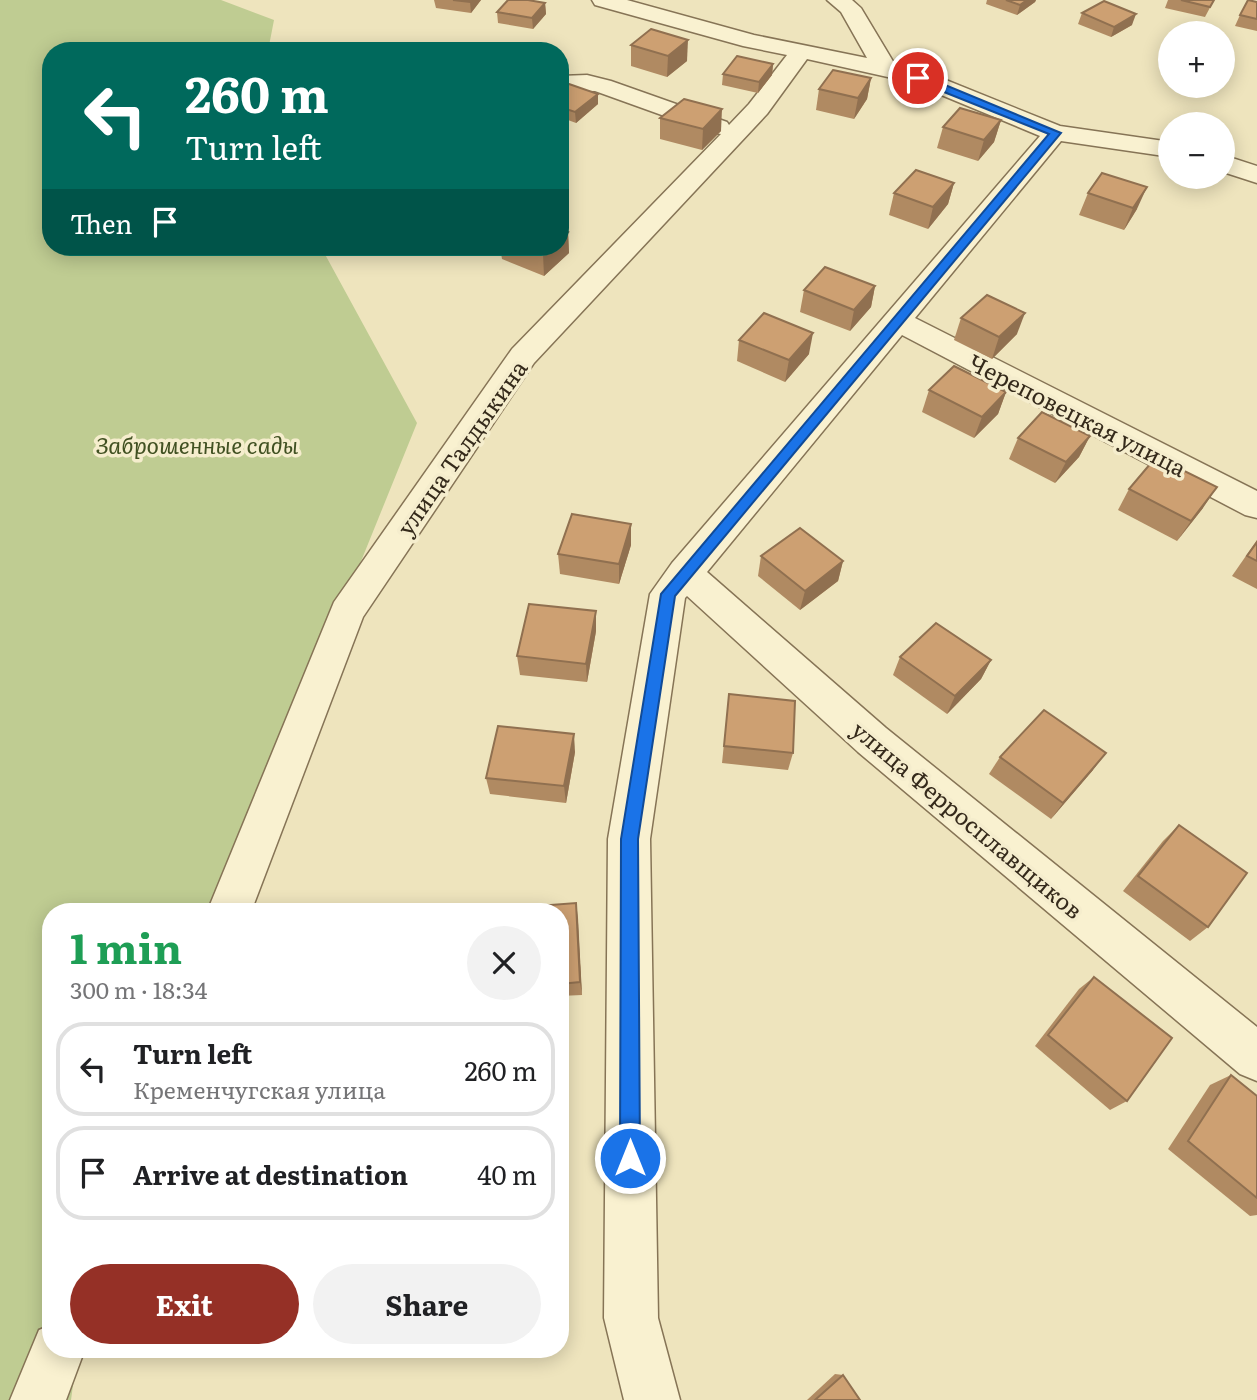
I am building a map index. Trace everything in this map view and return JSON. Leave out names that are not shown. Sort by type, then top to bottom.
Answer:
[{"type":"street","points":[[603,0],[751,41],[885,68],[918,78],[1055,133],[1158,148]]},
{"type":"street","points":[[838,0],[850,8],[885,68]]},
{"type":"street","name":"улица Талдыкина","points":[[233,903],[347,612],[523,356],[758,109],[802,52]]},
{"type":"street","points":[[569,83],[587,82],[603,86],[735,133]]},
{"type":"street","points":[[652,1400],[631,1318],[629,839],[668,594],[1055,133]]},
{"type":"street","points":[[1235,167],[1257,175]]},
{"type":"street","name":"Череповецкая улица","points":[[899,322],[1257,506]]},
{"type":"street","name":"улица Ферросплавщиков","points":[[685,573],[872,740],[1257,1057]]},
{"type":"street","points":[[38,1400],[54,1358]]},
{"type":"green space","name":"Заброшенные сады","points":[[0,0],[221,0],[274,20],[270,42],[42,42],[42,256],[326,256],[417,423],[223,903],[42,903],[42,1358],[77,1358],[71,1400],[0,1400]]},
{"type":"building","points":[[508,0],[545,3],[532,18],[497,12]]},
{"type":"building","points":[[1006,0],[1027,0],[1020,5]]},
{"type":"building","points":[[1181,0],[1214,0],[1210,7]]},
{"type":"building","points":[[1248,0],[1257,2],[1257,19],[1240,15]]},
{"type":"building","points":[[1104,1],[1136,14],[1114,27],[1082,13]]},
{"type":"building","points":[[651,29],[688,40],[668,56],[631,45]]},
{"type":"building","points":[[737,56],[773,64],[759,82],[723,74]]},
{"type":"building","points":[[833,70],[871,78],[858,98],[819,89]]},
{"type":"building","points":[[569,84],[598,94],[575,112],[569,110]]},
{"type":"building","points":[[684,99],[722,109],[703,129],[660,118]]},
{"type":"building","points":[[960,108],[1001,120],[984,140],[943,127]]},
{"type":"building","points":[[916,170],[954,183],[933,207],[894,193]]},
{"type":"building","points":[[1102,173],[1147,187],[1133,208],[1088,193]]},
{"type":"building","points":[[825,267],[875,286],[854,310],[804,290]]},
{"type":"building","points":[[987,295],[1025,313],[999,337],[961,318]]},
{"type":"building","points":[[764,313],[813,333],[789,360],[739,340]]},
{"type":"building","points":[[954,366],[1006,392],[982,417],[929,390]]},
{"type":"building","points":[[1042,412],[1090,436],[1066,462],[1018,438]]},
{"type":"building","points":[[1156,457],[1217,487],[1191,521],[1129,489]]},
{"type":"building","points":[[572,514],[631,524],[619,564],[558,554]]},
{"type":"building","points":[[800,528],[843,561],[805,591],[761,556]]},
{"type":"building","points":[[1257,542],[1257,561],[1247,556]]},
{"type":"building","points":[[529,604],[596,611],[586,664],[517,656]]},
{"type":"building","points":[[936,623],[991,660],[955,696],[900,657]]},
{"type":"building","points":[[729,694],[795,701],[793,753],[724,746]]},
{"type":"building","points":[[1044,710],[1106,753],[1063,803],[1000,757]]},
{"type":"building","points":[[498,726],[574,734],[564,786],[486,778]]},
{"type":"building","points":[[1179,825],[1247,873],[1208,927],[1138,876]]},
{"type":"building","points":[[576,903],[580,982],[569,983],[569,904]]},
{"type":"building","points":[[1094,977],[1172,1038],[1127,1101],[1048,1035]]},
{"type":"building","points":[[1231,1075],[1257,1096],[1257,1198],[1188,1141]]},
{"type":"building","points":[[843,1375],[860,1400],[815,1400]]},
{"type":"route","points":[[630,1158],[629,839],[668,594],[1055,133],[918,78]]}]
